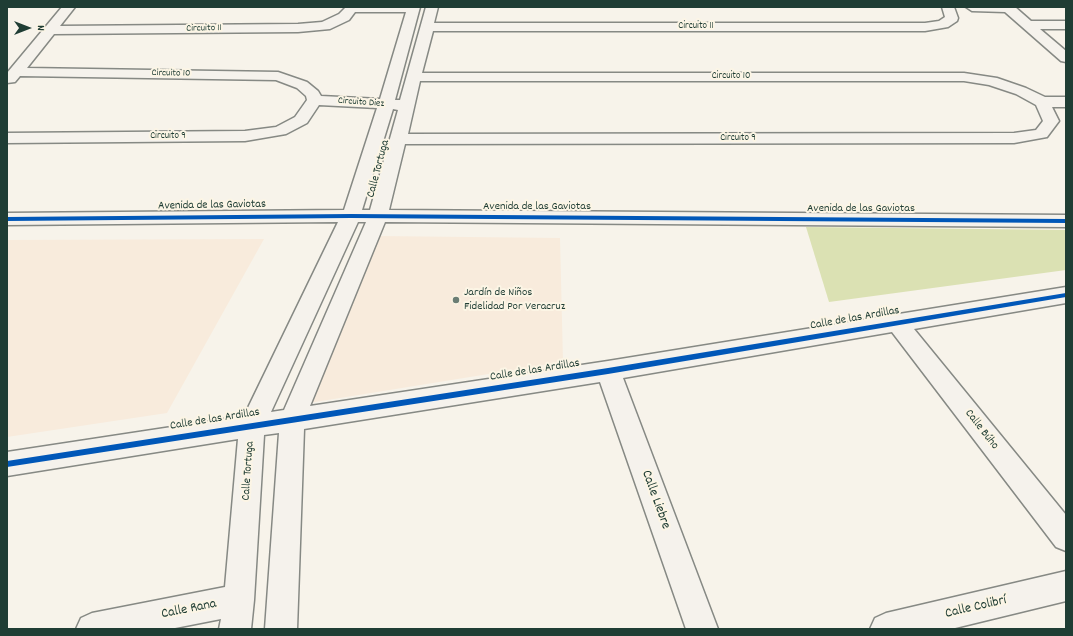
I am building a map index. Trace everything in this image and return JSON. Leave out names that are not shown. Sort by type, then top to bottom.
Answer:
[{"type":"street","points":[[7,83],[69,7]]},
{"type":"street","points":[[352,8],[420,7]]},
{"type":"street","name":"Calle Tortuga","points":[[281,629],[292,420],[378,217],[406,105],[428,27],[420,7]]},
{"type":"street","name":"Calle Tortuga","points":[[235,629],[239,600],[252,425],[350,216],[420,7]]},
{"type":"street","name":"Circuito 11","points":[[428,27],[925,27],[943,24],[952,18],[948,7]]},
{"type":"street","points":[[972,7],[1008,8],[1066,58]]},
{"type":"street","name":"Circuito 11","points":[[50,30],[298,28],[325,26],[344,17],[352,8]]},
{"type":"street","points":[[1028,25],[1066,25]]},
{"type":"street","name":"Circuito 10","points":[[17,72],[278,76],[302,85],[313,94],[315,100]]},
{"type":"street","name":"Circuito 10","points":[[415,77],[964,77],[992,81],[1021,91],[1042,102]]},
{"type":"street","name":"Circuito Diez","points":[[315,100],[406,105]]},
{"type":"street","name":"Circuito 9","points":[[7,138],[245,136],[280,131],[301,120],[315,100]]},
{"type":"street","points":[[1042,102],[1066,102]]},
{"type":"street","name":"Circuito 9","points":[[398,139],[1014,138],[1041,134],[1051,121],[1042,102]]},
{"type":"street","name":"Avenida de las Gaviotas","points":[[7,220],[350,216],[1066,221]]},
{"type":"street","name":"Calle de las Ardillas","points":[[7,464],[608,371],[1066,295]]},
{"type":"street","name":"Calle Búho","points":[[897,323],[1066,538]]},
{"type":"street","name":"Calle Liebre","points":[[608,371],[702,629]]},
{"type":"street","name":"Calle Colibrí","points":[[886,629],[1066,586]]},
{"type":"street","name":"Calle Rana","points":[[92,629],[239,600]]},
{"type":"shaded area","name":"Jardín de Niños Fidelidad Por Veracruz","points":[[377,236],[560,238],[563,362],[309,403]]},
{"type":"shaded area","points":[[264,239],[167,413],[7,437],[7,240]]},
{"type":"green space","points":[[806,227],[1066,230],[1066,270],[829,302]]},
{"type":"cycle path","points":[[7,219],[351,216],[1066,221]]},
{"type":"cycle path","points":[[7,464],[608,371],[1066,295]]},
{"type":"place","name":"Jardín de Niños Fidelidad Por Veracruz","points":[[456,300]]}]
